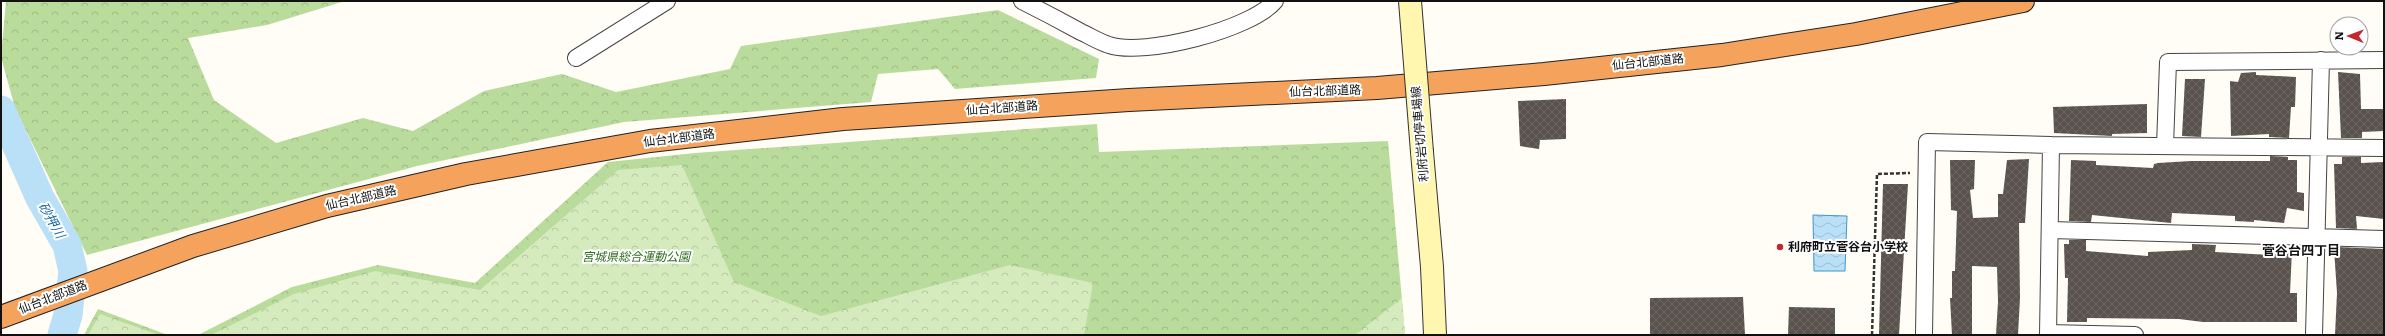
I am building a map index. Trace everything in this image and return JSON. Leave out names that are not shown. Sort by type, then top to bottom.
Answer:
[{"type":"highway","name":"仙台北部道路","points":[[1,317],[136,265],[327,206],[474,172],[650,141],[843,119],[1005,108],[1377,88],[1722,55],[1856,34],[2022,1]]},
{"type":"main road","name":"利府岩切停車場線","points":[[1410,1],[1432,267],[1434,335]]},
{"type":"main road","name":"利府岩切停車場線","points":[[1432,267],[1446,335]]},
{"type":"street","points":[[576,58],[667,1]]},
{"type":"street","points":[[1022,1],[1108,45],[1131,49],[1157,47],[1224,30],[1269,8],[1275,1]]},
{"type":"street","points":[[2314,335],[2321,60]]},
{"type":"street","points":[[2165,146],[2168,62],[2384,60]]},
{"type":"street","points":[[1924,335],[1927,142],[2051,145],[2384,148]]},
{"type":"street","points":[[2051,145],[2048,334],[2135,335]]},
{"type":"street","points":[[2050,230],[2384,239]]},
{"type":"path","points":[[1872,335],[1876,174],[1927,173]]},
{"type":"green space","points":[[6,1],[345,1],[267,25],[188,38],[214,100],[276,143],[363,118],[413,131],[484,91],[562,74],[616,92],[730,69],[741,46],[998,10],[1099,59],[1096,78],[955,89],[938,69],[878,74],[871,102],[624,122],[417,166],[87,255],[15,108],[1,57]]},
{"type":"green space","points":[[1097,124],[1099,152],[1388,141],[1405,335],[198,335],[292,287],[378,265],[475,283],[608,162],[695,153]]},
{"type":"green space","name":"宮城県総合運動公園","points":[[682,165],[734,282],[821,316],[1010,265],[1093,283],[1084,335],[211,335],[294,294],[375,271],[480,290],[618,170]]},
{"type":"green space","points":[[1402,298],[1405,335],[1355,335]]},
{"type":"green space","points":[[98,309],[168,335],[84,335]]},
{"type":"green space","points":[[100,314],[159,335],[88,335]]},
{"type":"water","points":[[1813,215],[1847,216],[1845,271],[1814,271]]},
{"type":"building","points":[[2256,72],[2256,75],[2296,77],[2295,107],[2291,107],[2289,138],[2269,137],[2269,134],[2231,136],[2230,81],[2238,82],[2241,73]]},
{"type":"building","points":[[2338,72],[2360,74],[2361,109],[2384,109],[2384,131],[2362,132],[2362,138],[2341,138]]},
{"type":"building","points":[[2185,79],[2205,79],[2201,137],[2182,136]]},
{"type":"building","points":[[1566,99],[1566,139],[1540,140],[1539,149],[1520,146],[1518,101]]},
{"type":"building","points":[[2147,104],[2147,133],[2112,134],[2112,136],[2054,133],[2053,107]]},
{"type":"building","points":[[2270,156],[2288,157],[2288,160],[2297,160],[2297,192],[2304,193],[2304,211],[2287,208],[2284,223],[2254,220],[2254,222],[2235,221],[2235,216],[2172,213],[2171,223],[2092,215],[2091,222],[2069,221],[2071,160],[2096,161],[2096,165],[2153,168],[2154,164],[2158,163],[2191,161],[2270,161]]},
{"type":"building","points":[[2342,157],[2361,157],[2361,163],[2384,162],[2384,219],[2356,216],[2357,229],[2336,228],[2334,164],[2342,164]]},
{"type":"building","points":[[2029,159],[2025,223],[2019,223],[2020,298],[2018,335],[1996,334],[1998,302],[1997,267],[1972,266],[1972,335],[1952,335],[1950,298],[1952,298],[1952,271],[1955,271],[1957,211],[1951,210],[1950,160],[1975,160],[1974,189],[1970,190],[1973,218],[1998,217],[1998,194],[2003,194],[2007,160]]},
{"type":"building","points":[[1883,184],[1908,184],[1899,335],[1879,335]]},
{"type":"building","points":[[2069,240],[2086,240],[2086,251],[2148,256],[2148,252],[2192,250],[2192,244],[2216,245],[2215,252],[2271,255],[2271,250],[2292,250],[2290,293],[2297,293],[2297,322],[2203,322],[2179,319],[2087,318],[2087,322],[2067,322],[2068,278],[2065,278],[2064,244],[2069,244]]},
{"type":"building","points":[[2337,247],[2384,249],[2384,335],[2335,335],[2337,293],[2334,249]]},
{"type":"building","points":[[1743,297],[1745,335],[1650,335],[1650,298]]},
{"type":"building","points":[[1789,307],[1835,308],[1835,335],[1788,335]]},
{"type":"waterway","name":"砂押川","points":[[1,110],[40,198],[67,245],[73,271],[68,315],[62,335]]},
{"type":"place","name":"利府町立菅谷台小学校","points":[[1780,247]]},
{"type":"district","name":"菅谷台四丁目","points":[[2301,250]]}]
